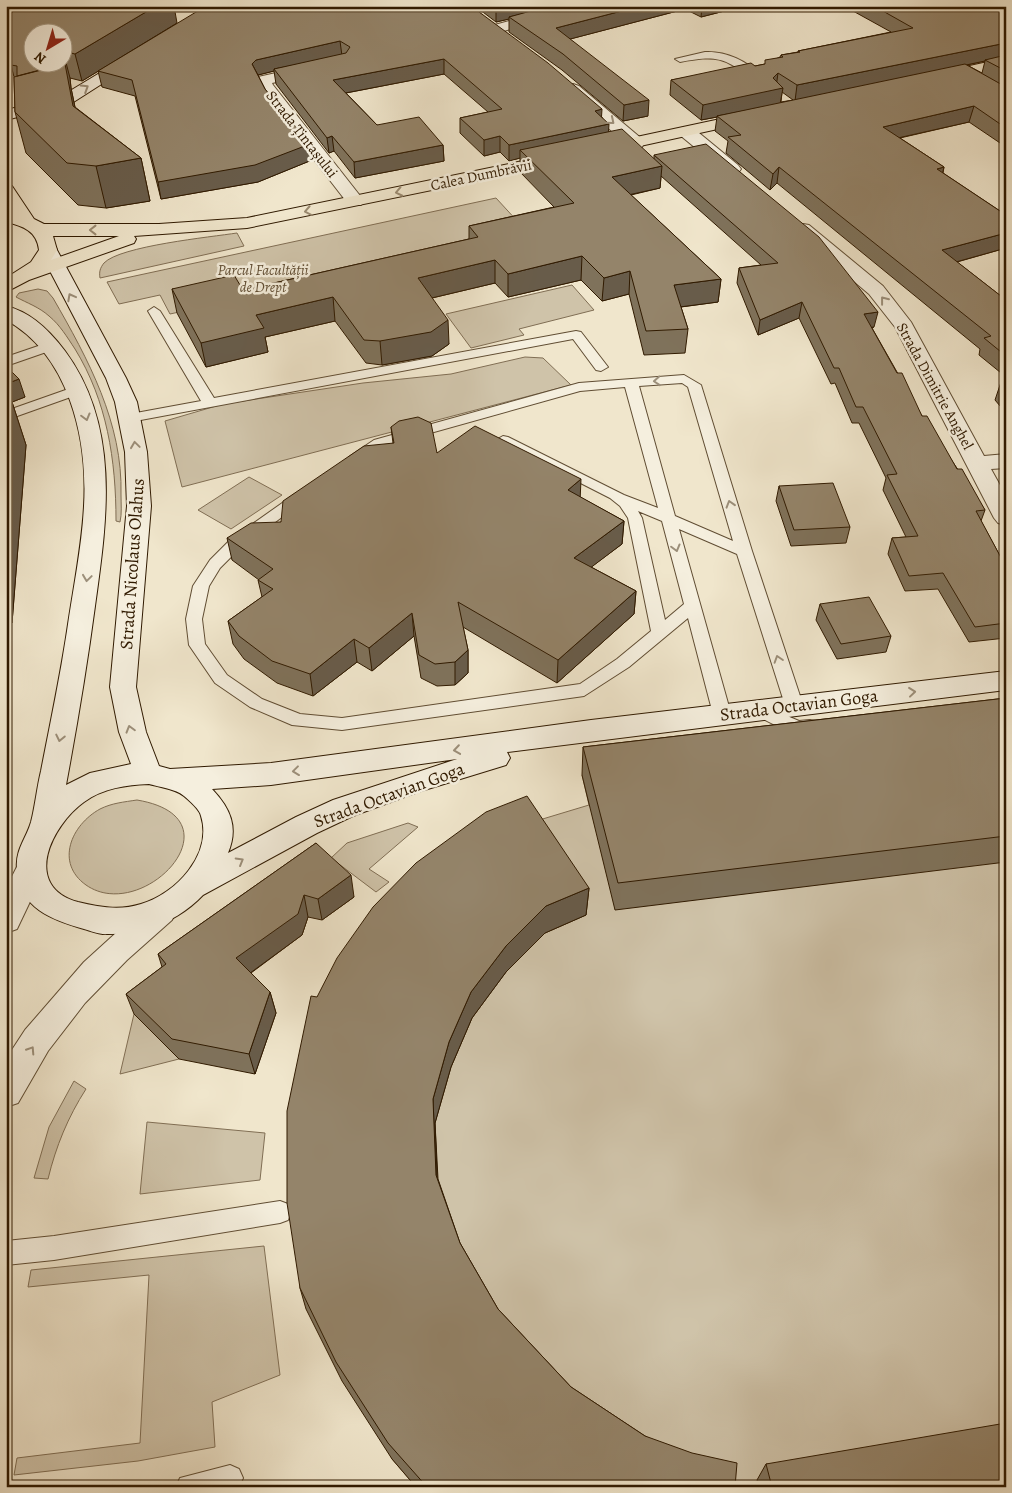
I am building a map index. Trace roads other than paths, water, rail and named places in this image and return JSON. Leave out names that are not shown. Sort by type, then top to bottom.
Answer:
[{"type":"main road","points":[[511,40],[490,25],[581,6]]},
{"type":"main road","points":[[6,115],[66,100],[145,51]]},
{"type":"main road","points":[[926,80],[1006,63]]},
{"type":"main road","name":"Strada Țintașului","points":[[324,67],[264,80],[275,100],[355,202]]},
{"type":"main road","points":[[963,72],[986,86]]},
{"type":"main road","points":[[562,80],[636,142]]},
{"type":"main road","name":"Calea Dumbrăvii","points":[[43,242],[247,223],[355,202],[767,114]]},
{"type":"main road","points":[[687,132],[750,184]]},
{"type":"main road","points":[[6,190],[43,242]]},
{"type":"main road","name":"Strada Dimitrie Anghel","points":[[787,215],[876,290],[904,326],[1006,518]]},
{"type":"main road","points":[[6,217],[43,242]]},
{"type":"main road","name":"Calea Dumbrăvii","points":[[43,242],[100,247],[160,230]]},
{"type":"main road","name":"Calea Dumbrăvii","points":[[6,286],[29,274],[43,242]]},
{"type":"main road","name":"Strada Nicolaus Olahus","points":[[43,242],[116,378],[130,418],[137,461],[139,506],[123,687],[126,714],[134,743],[162,776]]},
{"type":"main road","points":[[6,312],[38,334],[62,362],[77,390],[90,431],[95,465],[95,518],[71,686],[45,820],[32,852],[31,868],[36,884],[45,898],[59,909],[76,917],[96,922],[118,922],[140,918],[161,911]]},
{"type":"main road","points":[[978,464],[1006,460]]},
{"type":"main road","name":"Strada Octavian Goga","points":[[162,776],[219,778],[281,773],[592,730],[1006,680]]},
{"type":"main road","name":"Strada Octavian Goga","points":[[198,885],[267,845],[324,817],[416,782],[592,730]]},
{"type":"main road","points":[[6,1092],[39,1038],[82,984],[104,960],[161,911],[181,899],[198,885],[211,868],[218,849],[220,831],[216,814],[206,799],[192,786],[162,776],[130,774],[91,784],[58,806],[45,820]]},
{"type":"main road","points":[[6,920],[31,868]]},
{"type":"lane","points":[[680,59],[711,53],[720,54],[728,56],[757,77]]},
{"type":"lane","points":[[154,310],[209,402]]},
{"type":"lane","points":[[130,418],[576,335],[601,367]]},
{"type":"lane","points":[[6,362],[50,346]]},
{"type":"lane","points":[[340,469],[378,444],[579,386],[684,379],[694,385],[744,551],[794,705]]},
{"type":"lane","points":[[631,383],[722,714]]},
{"type":"lane","points":[[6,416],[77,390]]},
{"type":"lane","points":[[462,420],[616,496],[744,551]]},
{"type":"lane","points":[[315,486],[235,544],[206,575],[196,600],[194,619],[197,645],[207,662],[221,678],[241,694],[273,711],[298,720],[342,724],[499,701],[571,693],[596,683],[692,607]]},
{"type":"lane","points":[[616,496],[626,504],[635,518],[660,634]]},
{"type":"lane","points":[[757,709],[797,728],[826,724]]},
{"type":"lane","points":[[6,1253],[17,1253],[280,1212]]},
{"type":"lane","points":[[189,1487],[230,1478]]},
{"type":"park label","name":"Parcul Facultății de Drept","points":[[263,278]]}]
